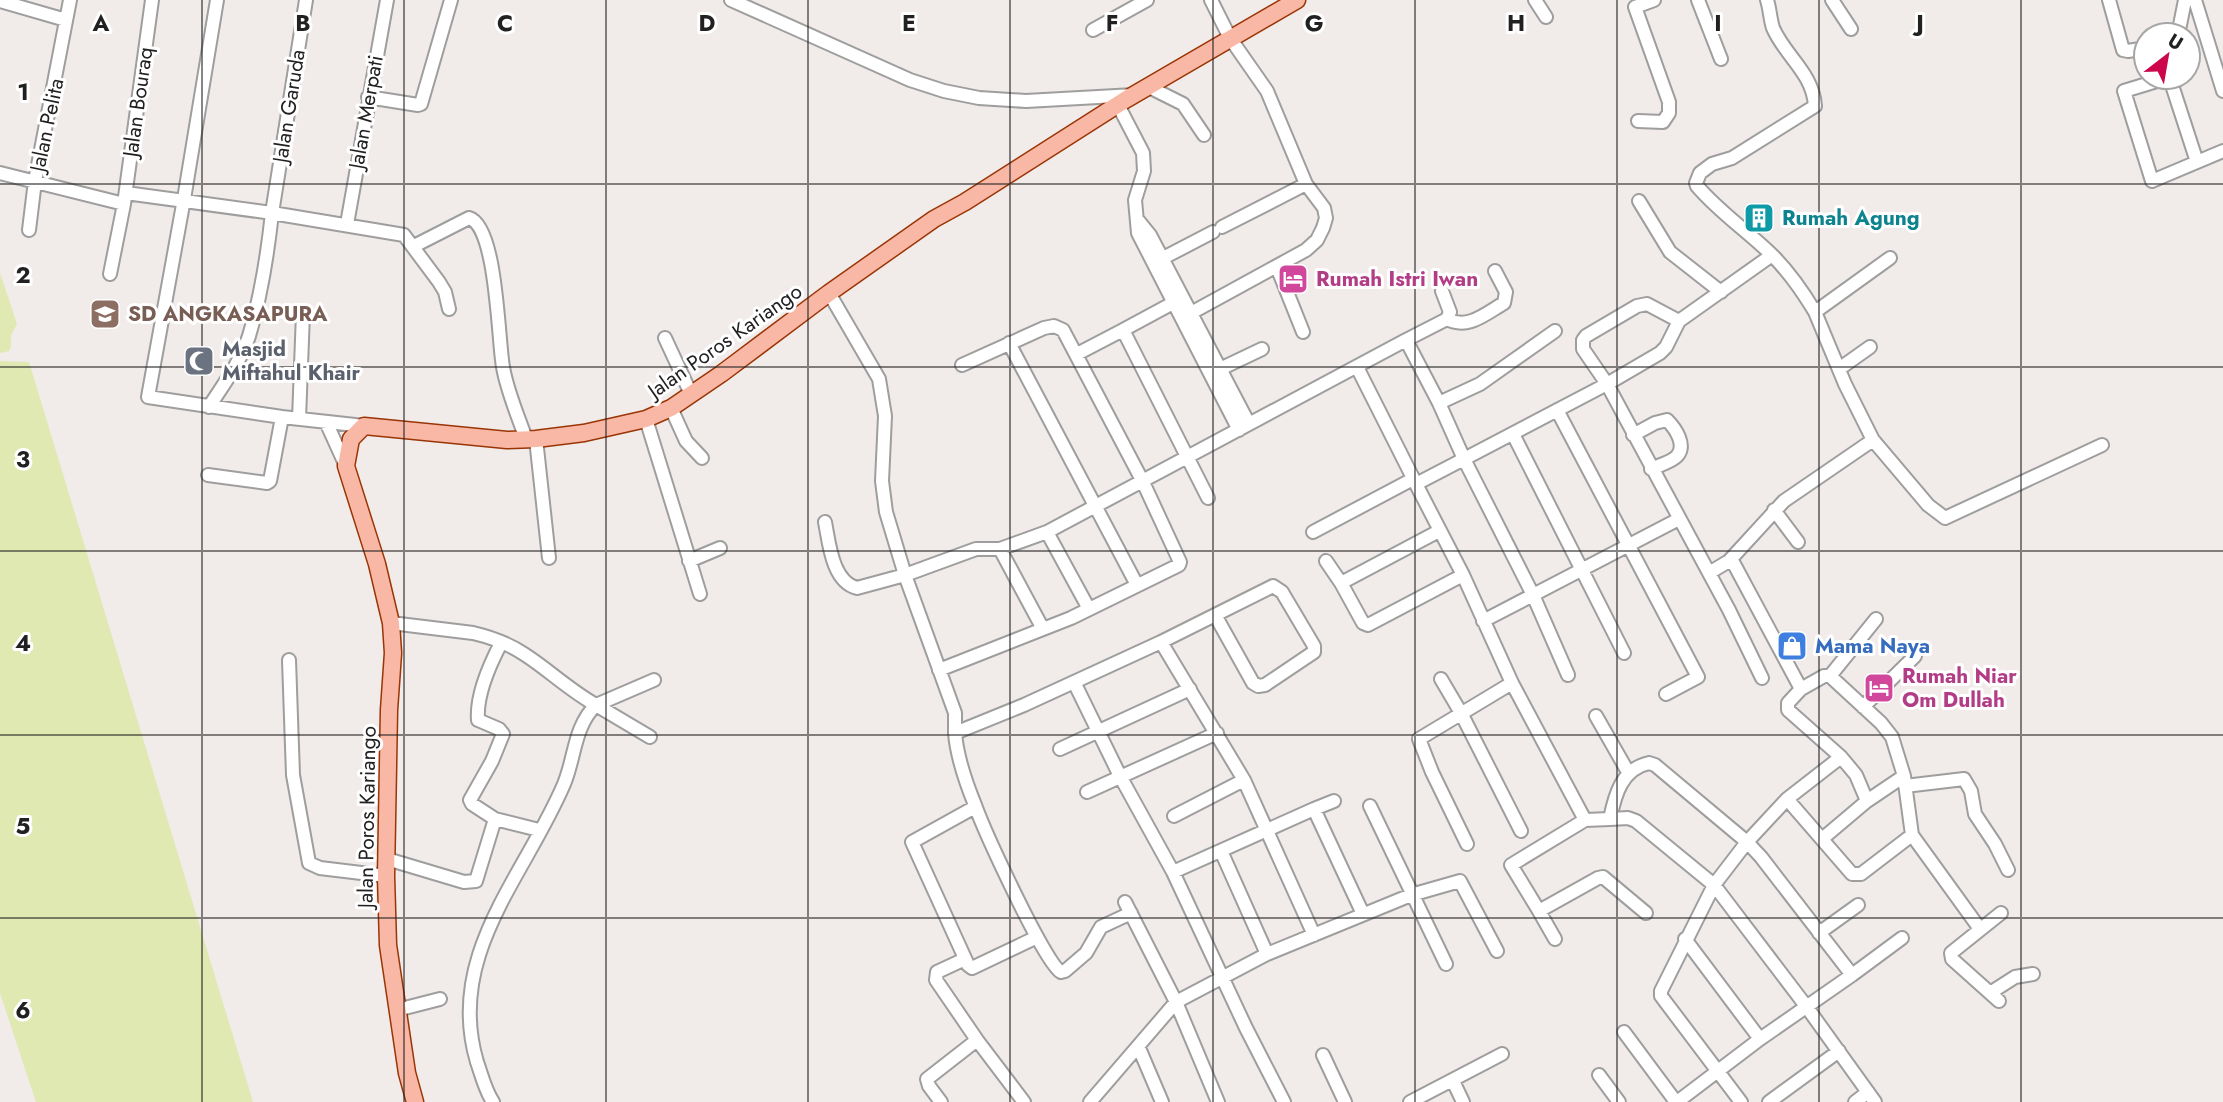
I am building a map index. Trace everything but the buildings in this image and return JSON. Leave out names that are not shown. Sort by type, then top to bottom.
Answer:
[{"type":"main road","name":"Jalan Poros Kariango","points":[[365,426],[472,437],[531,439],[584,433],[646,419],[671,408],[934,219],[1118,105],[1297,0]]},
{"type":"main road","points":[[346,466],[351,439],[365,426]]},
{"type":"main road","name":"Jalan Poros Kariango","points":[[346,466],[377,564],[391,623],[393,653],[389,710],[388,946],[407,1073],[415,1102]]},
{"type":"street","name":"Jalan Pelita","points":[[29,230],[70,0]]},
{"type":"street","name":"Jalan Bouraq","points":[[110,274],[125,199],[152,0]]},
{"type":"street","points":[[216,0],[148,397],[365,426]]},
{"type":"street","name":"Jalan Garuda","points":[[209,407],[240,355],[248,336],[269,239],[306,0]]},
{"type":"street","name":"Jalan Merpati","points":[[347,224],[387,0]]},
{"type":"street","points":[[368,97],[421,104],[451,0]]},
{"type":"street","points":[[731,0],[764,7],[910,80],[944,91],[979,98],[1026,101],[1142,91],[1182,104],[1204,135]]},
{"type":"street","points":[[1191,313],[1306,250],[1317,240],[1326,218],[1324,208],[1307,184],[1267,91],[1230,38],[1211,0]]},
{"type":"street","points":[[1535,0],[1546,17]]},
{"type":"street","points":[[1638,121],[1663,122],[1669,113],[1669,102],[1637,4],[1654,0]]},
{"type":"street","points":[[1698,0],[1721,59]]},
{"type":"street","points":[[1832,0],[1851,29]]},
{"type":"street","points":[[2109,0],[2123,50],[2132,50]]},
{"type":"street","points":[[2181,21],[2185,0]]},
{"type":"street","points":[[2195,0],[2223,91]]},
{"type":"street","points":[[0,1],[66,20]]},
{"type":"street","points":[[1093,30],[1140,1]]},
{"type":"street","points":[[1771,1],[1773,28],[1807,79],[1815,106],[1732,158],[1712,164],[1700,173],[1696,183],[1722,213],[1772,255],[1796,281],[1815,312],[1873,440],[1928,505],[1945,518],[2102,445]]},
{"type":"street","points":[[2132,89],[2124,91],[2152,181],[2223,151]]},
{"type":"street","points":[[2174,91],[2197,162]]},
{"type":"street","points":[[1118,105],[1143,153],[1144,170],[1135,200],[1138,233],[1173,303],[1244,427]]},
{"type":"street","points":[[0,173],[125,199],[184,199],[401,234],[414,246],[445,292],[449,309]]},
{"type":"street","points":[[1163,258],[1307,184]]},
{"type":"street","points":[[1639,201],[1670,252],[1721,292]]},
{"type":"street","points":[[414,246],[469,218],[476,222],[493,264],[503,368],[531,439],[549,558]]},
{"type":"street","points":[[1137,218],[1163,258],[1220,369],[1244,427]]},
{"type":"street","points":[[1313,532],[1513,434],[1660,353],[1679,321],[1772,255]]},
{"type":"street","points":[[1815,312],[1889,258]]},
{"type":"street","points":[[1277,267],[1303,332]]},
{"type":"street","points":[[1447,319],[1465,324],[1504,303],[1506,292],[1495,271]]},
{"type":"street","points":[[825,522],[833,557],[841,575],[851,586],[863,587],[976,549],[1000,549],[1047,532],[1447,319],[1450,312],[1442,291]]},
{"type":"street","points":[[829,293],[879,379],[885,416],[882,481],[886,512],[905,575],[955,713],[956,746],[975,807],[1037,937],[1054,968],[1065,971],[1086,953],[1101,926],[1128,908],[1176,1002],[1218,1102]]},
{"type":"street","points":[[1077,354],[1173,303]]},
{"type":"street","points":[[1679,321],[1647,304],[1637,306],[1586,336],[1583,349],[1607,384],[1762,678]]},
{"type":"street","points":[[299,419],[303,313]]},
{"type":"street","points":[[939,670],[1089,609],[1180,565],[1143,482],[1063,330],[1054,326],[961,365]]},
{"type":"street","points":[[1123,330],[1208,498]]},
{"type":"street","points":[[1439,403],[1480,384],[1555,331]]},
{"type":"street","points":[[665,338],[691,394]]},
{"type":"street","points":[[1406,340],[1533,595],[1568,675]]},
{"type":"street","points":[[1009,343],[1137,585]]},
{"type":"street","points":[[1839,369],[1870,347]]},
{"type":"street","points":[[1220,369],[1262,349]]},
{"type":"street","points":[[1357,367],[1463,575],[1512,683],[1585,820]]},
{"type":"street","points":[[671,408],[686,441],[702,458]]},
{"type":"street","points":[[1557,410],[1698,677],[1666,694]]},
{"type":"street","points":[[208,475],[267,483],[270,481],[282,417]]},
{"type":"street","points":[[646,419],[700,594]]},
{"type":"street","points":[[1633,435],[1667,420],[1679,438],[1681,449],[1677,456],[1651,469]]},
{"type":"street","points":[[326,422],[346,466]]},
{"type":"street","points":[[1513,434],[1624,653]]},
{"type":"street","points":[[1709,573],[1729,561],[1774,510],[1795,492],[1873,440]]},
{"type":"street","points":[[1774,510],[1798,542]]},
{"type":"street","points":[[1483,621],[1679,519]]},
{"type":"street","points":[[1341,583],[1439,531]]},
{"type":"street","points":[[1047,532],[1089,609]]},
{"type":"street","points":[[689,561],[720,548]]},
{"type":"street","points":[[1000,549],[1043,629]]},
{"type":"street","points":[[1326,561],[1363,624],[1368,625],[1463,575]]},
{"type":"street","points":[[1729,561],[1739,572],[1801,689]]},
{"type":"street","points":[[955,733],[1161,642],[1268,587],[1276,586],[1282,592],[1314,646],[1314,652],[1265,685],[1258,686],[1253,683],[1214,615]]},
{"type":"street","points":[[1830,676],[1876,619]]},
{"type":"street","points":[[391,623],[473,633],[522,652],[574,693],[650,737]]},
{"type":"street","points":[[1161,642],[1244,780],[1314,934]]},
{"type":"street","points":[[501,643],[477,712],[478,720],[499,729],[503,734],[492,761],[470,800],[495,819],[539,830]]},
{"type":"street","points":[[1863,707],[1915,656]]},
{"type":"street","points":[[289,660],[293,775],[309,863],[320,868],[387,868],[464,882],[476,881],[495,819]]},
{"type":"street","points":[[1867,801],[1856,775],[1841,757],[1788,710],[1788,703],[1801,689],[1824,676],[1830,676],[1881,723],[1892,737],[1905,781],[1912,835],[1980,929]]},
{"type":"street","points":[[1441,679],[1521,831]]},
{"type":"street","points":[[493,1102],[473,1048],[469,1019],[470,988],[479,949],[499,905],[564,783],[581,725],[587,714],[596,705],[654,680]]},
{"type":"street","points":[[1074,682],[1120,776],[1172,872],[1284,1102]]},
{"type":"street","points":[[1467,844],[1419,742],[1421,736],[1512,683]]},
{"type":"street","points":[[1060,748],[1190,689]]},
{"type":"street","points":[[1596,716],[1628,772]]},
{"type":"street","points":[[1087,792],[1217,733]]},
{"type":"street","points":[[1741,1102],[1661,996],[1661,991],[1714,885],[1747,842],[1787,799],[1841,757]]},
{"type":"street","points":[[1610,819],[1617,794],[1628,772],[1644,764],[1655,765],[1747,842],[1776,875],[1852,975]]},
{"type":"street","points":[[1822,839],[1867,801],[1905,781],[1964,779],[1971,791],[1975,814],[2008,870]]},
{"type":"street","points":[[1174,816],[1244,780]]},
{"type":"street","points":[[1787,799],[1852,874],[1861,874],[1912,835]]},
{"type":"street","points":[[1172,872],[1334,801]]},
{"type":"street","points":[[1370,806],[1446,964]]},
{"type":"street","points":[[975,807],[912,842],[965,959],[970,967],[975,968],[1037,937]]},
{"type":"street","points":[[1314,809],[1363,914]]},
{"type":"street","points":[[1555,939],[1511,865],[1585,820],[1628,818],[1636,821],[1714,885],[1871,1097],[1855,1102]]},
{"type":"street","points":[[1222,851],[1267,954]]},
{"type":"street","points":[[1539,911],[1603,877],[1646,914]]},
{"type":"street","points":[[1090,1102],[1176,1002],[1267,954],[1412,895],[1460,881],[1497,951]]},
{"type":"street","points":[[1819,933],[1858,905]]},
{"type":"street","points":[[2001,913],[1951,953],[1952,959],[1995,997],[2015,977],[2033,974]]},
{"type":"street","points":[[1685,939],[1760,1039]]},
{"type":"street","points":[[1624,1032],[1676,1102],[1902,939]]},
{"type":"street","points":[[965,959],[937,972],[935,977],[977,1040],[1024,1102]]},
{"type":"street","points":[[397,1010],[440,999]]},
{"type":"street","points":[[941,1102],[927,1079],[977,1040]]},
{"type":"street","points":[[1139,1048],[1162,1102]]},
{"type":"street","points":[[1769,1102],[1839,1051]]},
{"type":"street","points":[[1410,1102],[1502,1054]]},
{"type":"street","points":[[1323,1055],[1345,1102]]},
{"type":"street","points":[[1599,1075],[1619,1102]]},
{"type":"street","points":[[1453,1081],[1463,1102]]},
{"type":"green space","points":[[0,273],[17,324],[11,335],[9,351],[0,353]]},
{"type":"green space","points":[[0,361],[29,362],[253,1102],[36,1102],[0,993]]},
{"type":"place","name":"Rumah Agung","points":[[1759,218]]},
{"type":"place","name":"Rumah Istri Iwan","points":[[1293,279]]},
{"type":"place","name":"SD ANGKASAPURA","points":[[105,314]]},
{"type":"place","name":"Masjid Miftahul Khair","points":[[199,361]]},
{"type":"place","name":"Mama Naya","points":[[1792,646]]},
{"type":"place","name":"Rumah Niar Om Dullah","points":[[1879,688]]}]
